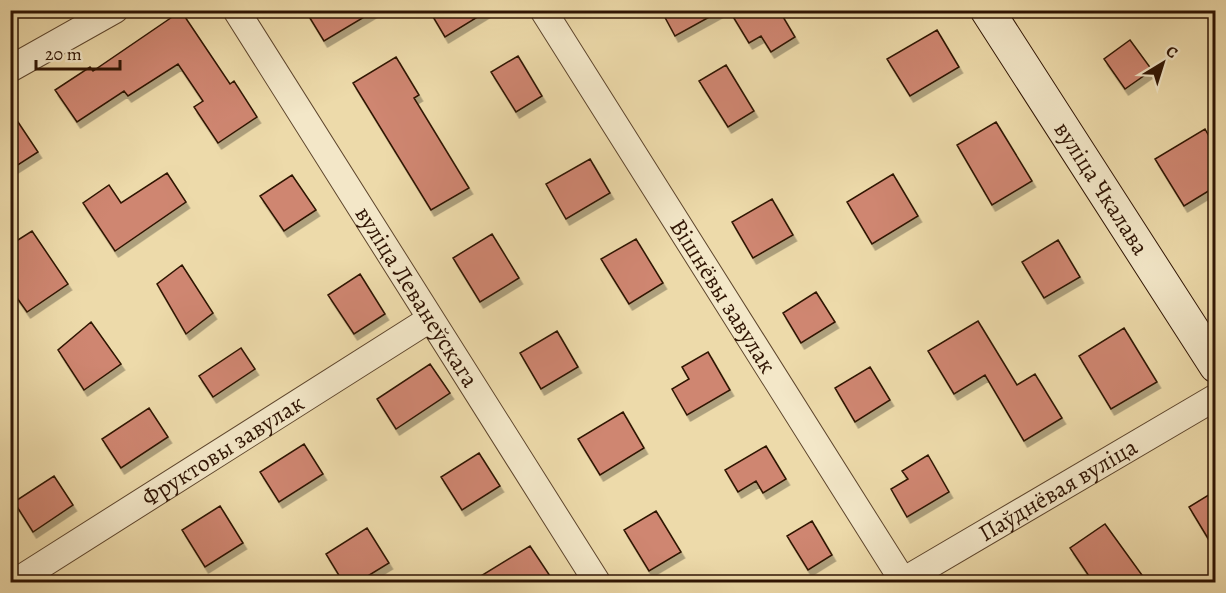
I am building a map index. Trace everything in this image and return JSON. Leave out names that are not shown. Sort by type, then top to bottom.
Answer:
[{"type":"main road","name":"вуліца Чкалава","points":[[987,10],[1215,366]]},
{"type":"street","points":[[10,69],[115,10]]},
{"type":"street","name":"вуліца Леванеўскага","points":[[236,10],[597,582]]},
{"type":"street","name":"Вішнёвы завулак","points":[[543,10],[902,582]]},
{"type":"street","name":"Фруктовы завулак","points":[[15,582],[430,319]]},
{"type":"street","name":"Паўднёвая вуліца","points":[[902,582],[1215,397]]},
{"type":"building","points":[[305,10],[376,10],[324,41]]},
{"type":"building","points":[[429,10],[489,10],[445,37]]},
{"type":"building","points":[[661,10],[722,10],[675,36]]},
{"type":"building","points":[[729,10],[779,10],[795,37],[771,52],[761,36],[749,43]]},
{"type":"building","points":[[181,11],[230,84],[234,81],[257,117],[218,143],[194,107],[203,101],[178,64],[128,96],[124,91],[77,122],[55,90],[90,67],[93,71]]},
{"type":"building","points":[[937,30],[959,67],[910,96],[887,59]]},
{"type":"building","points":[[1130,40],[1152,70],[1125,89],[1104,59]]},
{"type":"building","points":[[518,56],[542,96],[516,112],[491,72]]},
{"type":"building","points":[[396,57],[419,95],[414,98],[469,188],[431,210],[353,83]]},
{"type":"building","points":[[726,65],[754,111],[728,127],[699,81]]},
{"type":"building","points":[[10,110],[38,152],[10,170]]},
{"type":"building","points":[[996,122],[1032,181],[992,205],[957,145]]},
{"type":"building","points":[[1205,129],[1215,147],[1215,187],[1184,206],[1155,159]]},
{"type":"building","points":[[590,159],[610,193],[566,219],[546,184]]},
{"type":"building","points":[[167,173],[186,202],[115,251],[83,203],[109,185],[121,203]]},
{"type":"building","points":[[893,174],[918,216],[872,244],[847,202]]},
{"type":"building","points":[[292,175],[316,210],[284,231],[260,196]]},
{"type":"building","points":[[772,199],[793,235],[753,258],[732,222]]},
{"type":"building","points":[[32,231],[68,284],[27,312],[10,288],[10,245]]},
{"type":"building","points":[[492,234],[519,278],[480,302],[453,258]]},
{"type":"building","points":[[636,239],[663,283],[629,304],[601,259]]},
{"type":"building","points":[[1058,240],[1080,277],[1044,298],[1022,262]]},
{"type":"building","points":[[182,265],[213,313],[186,334],[157,284]]},
{"type":"building","points":[[360,274],[385,314],[354,334],[328,295]]},
{"type":"building","points":[[816,292],[835,322],[801,343],[783,313]]},
{"type":"building","points":[[978,321],[1017,385],[1035,374],[1062,418],[1024,441],[985,375],[954,394],[928,351]]},
{"type":"building","points":[[91,322],[121,364],[84,390],[58,350]]},
{"type":"building","points":[[1124,328],[1157,382],[1111,409],[1079,356]]},
{"type":"building","points":[[557,331],[578,367],[541,389],[520,353]]},
{"type":"building","points":[[241,348],[255,369],[213,397],[199,376]]},
{"type":"building","points":[[708,352],[730,390],[687,415],[672,389],[689,379],[682,367]]},
{"type":"building","points":[[430,364],[450,393],[396,429],[377,399]]},
{"type":"building","points":[[870,367],[890,400],[855,422],[835,388]]},
{"type":"building","points":[[149,408],[168,437],[121,468],[102,439]]},
{"type":"building","points":[[623,412],[644,448],[600,475],[578,439]]},
{"type":"building","points":[[304,444],[323,474],[279,502],[260,472]]},
{"type":"building","points":[[766,446],[786,479],[763,493],[756,481],[738,492],[725,470]]},
{"type":"building","points":[[479,453],[500,486],[462,510],[441,477]]},
{"type":"building","points":[[928,455],[949,492],[907,517],[891,489],[908,479],[902,471]]},
{"type":"building","points":[[54,476],[73,505],[33,532],[14,502]]},
{"type":"building","points":[[1215,491],[1215,550],[1189,507]]},
{"type":"building","points":[[220,506],[243,543],[205,567],[182,530]]},
{"type":"building","points":[[656,511],[681,552],[649,571],[624,530]]},
{"type":"building","points":[[812,521],[832,555],[808,570],[787,536]]},
{"type":"building","points":[[1105,524],[1147,582],[1093,582],[1070,548]]},
{"type":"building","points":[[367,528],[389,563],[358,582],[343,582],[326,554]]},
{"type":"building","points":[[530,546],[554,582],[471,582]]}]
